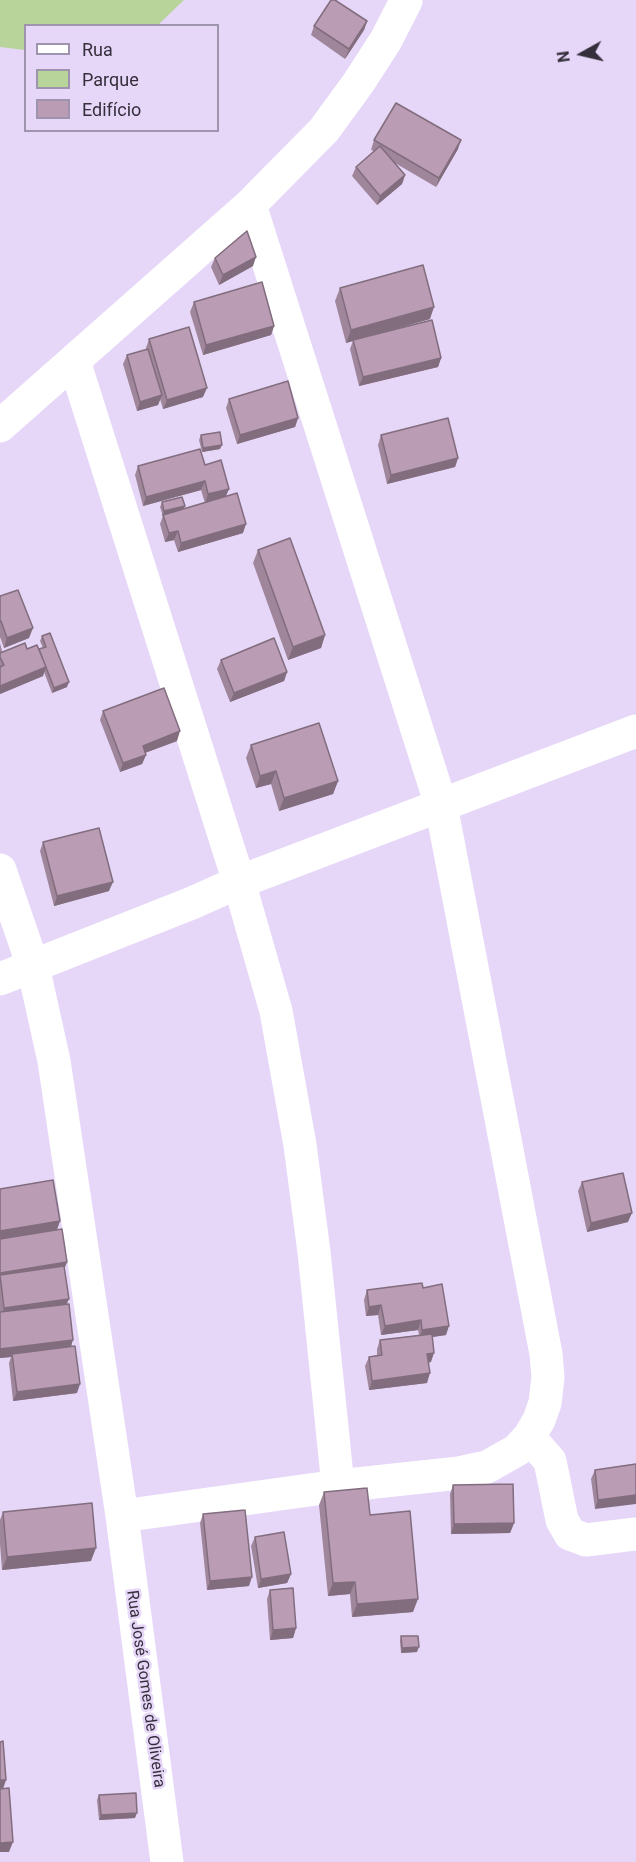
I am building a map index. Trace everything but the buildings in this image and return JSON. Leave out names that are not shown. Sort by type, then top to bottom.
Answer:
[{"type":"street","points":[[0,426],[250,205],[324,130],[386,40],[406,1]]},
{"type":"street","points":[[122,1516],[487,1467],[517,1450],[529,1437],[539,1420],[545,1403],[548,1377],[546,1354],[441,805],[250,205]]},
{"type":"street","points":[[74,361],[239,882],[276,1011],[300,1144],[316,1263],[338,1486]]},
{"type":"street","points":[[0,979],[239,882],[636,730]]},
{"type":"street","name":"Rua José Gomes de Oliveira","points":[[0,870],[33,966],[54,1061],[122,1516],[167,1862]]},
{"type":"street","points":[[529,1437],[550,1461],[562,1520],[570,1534],[586,1540],[636,1534]]},
{"type":"green space","points":[[0,0],[184,0],[159,24],[24,24],[24,50],[0,47]]}]
